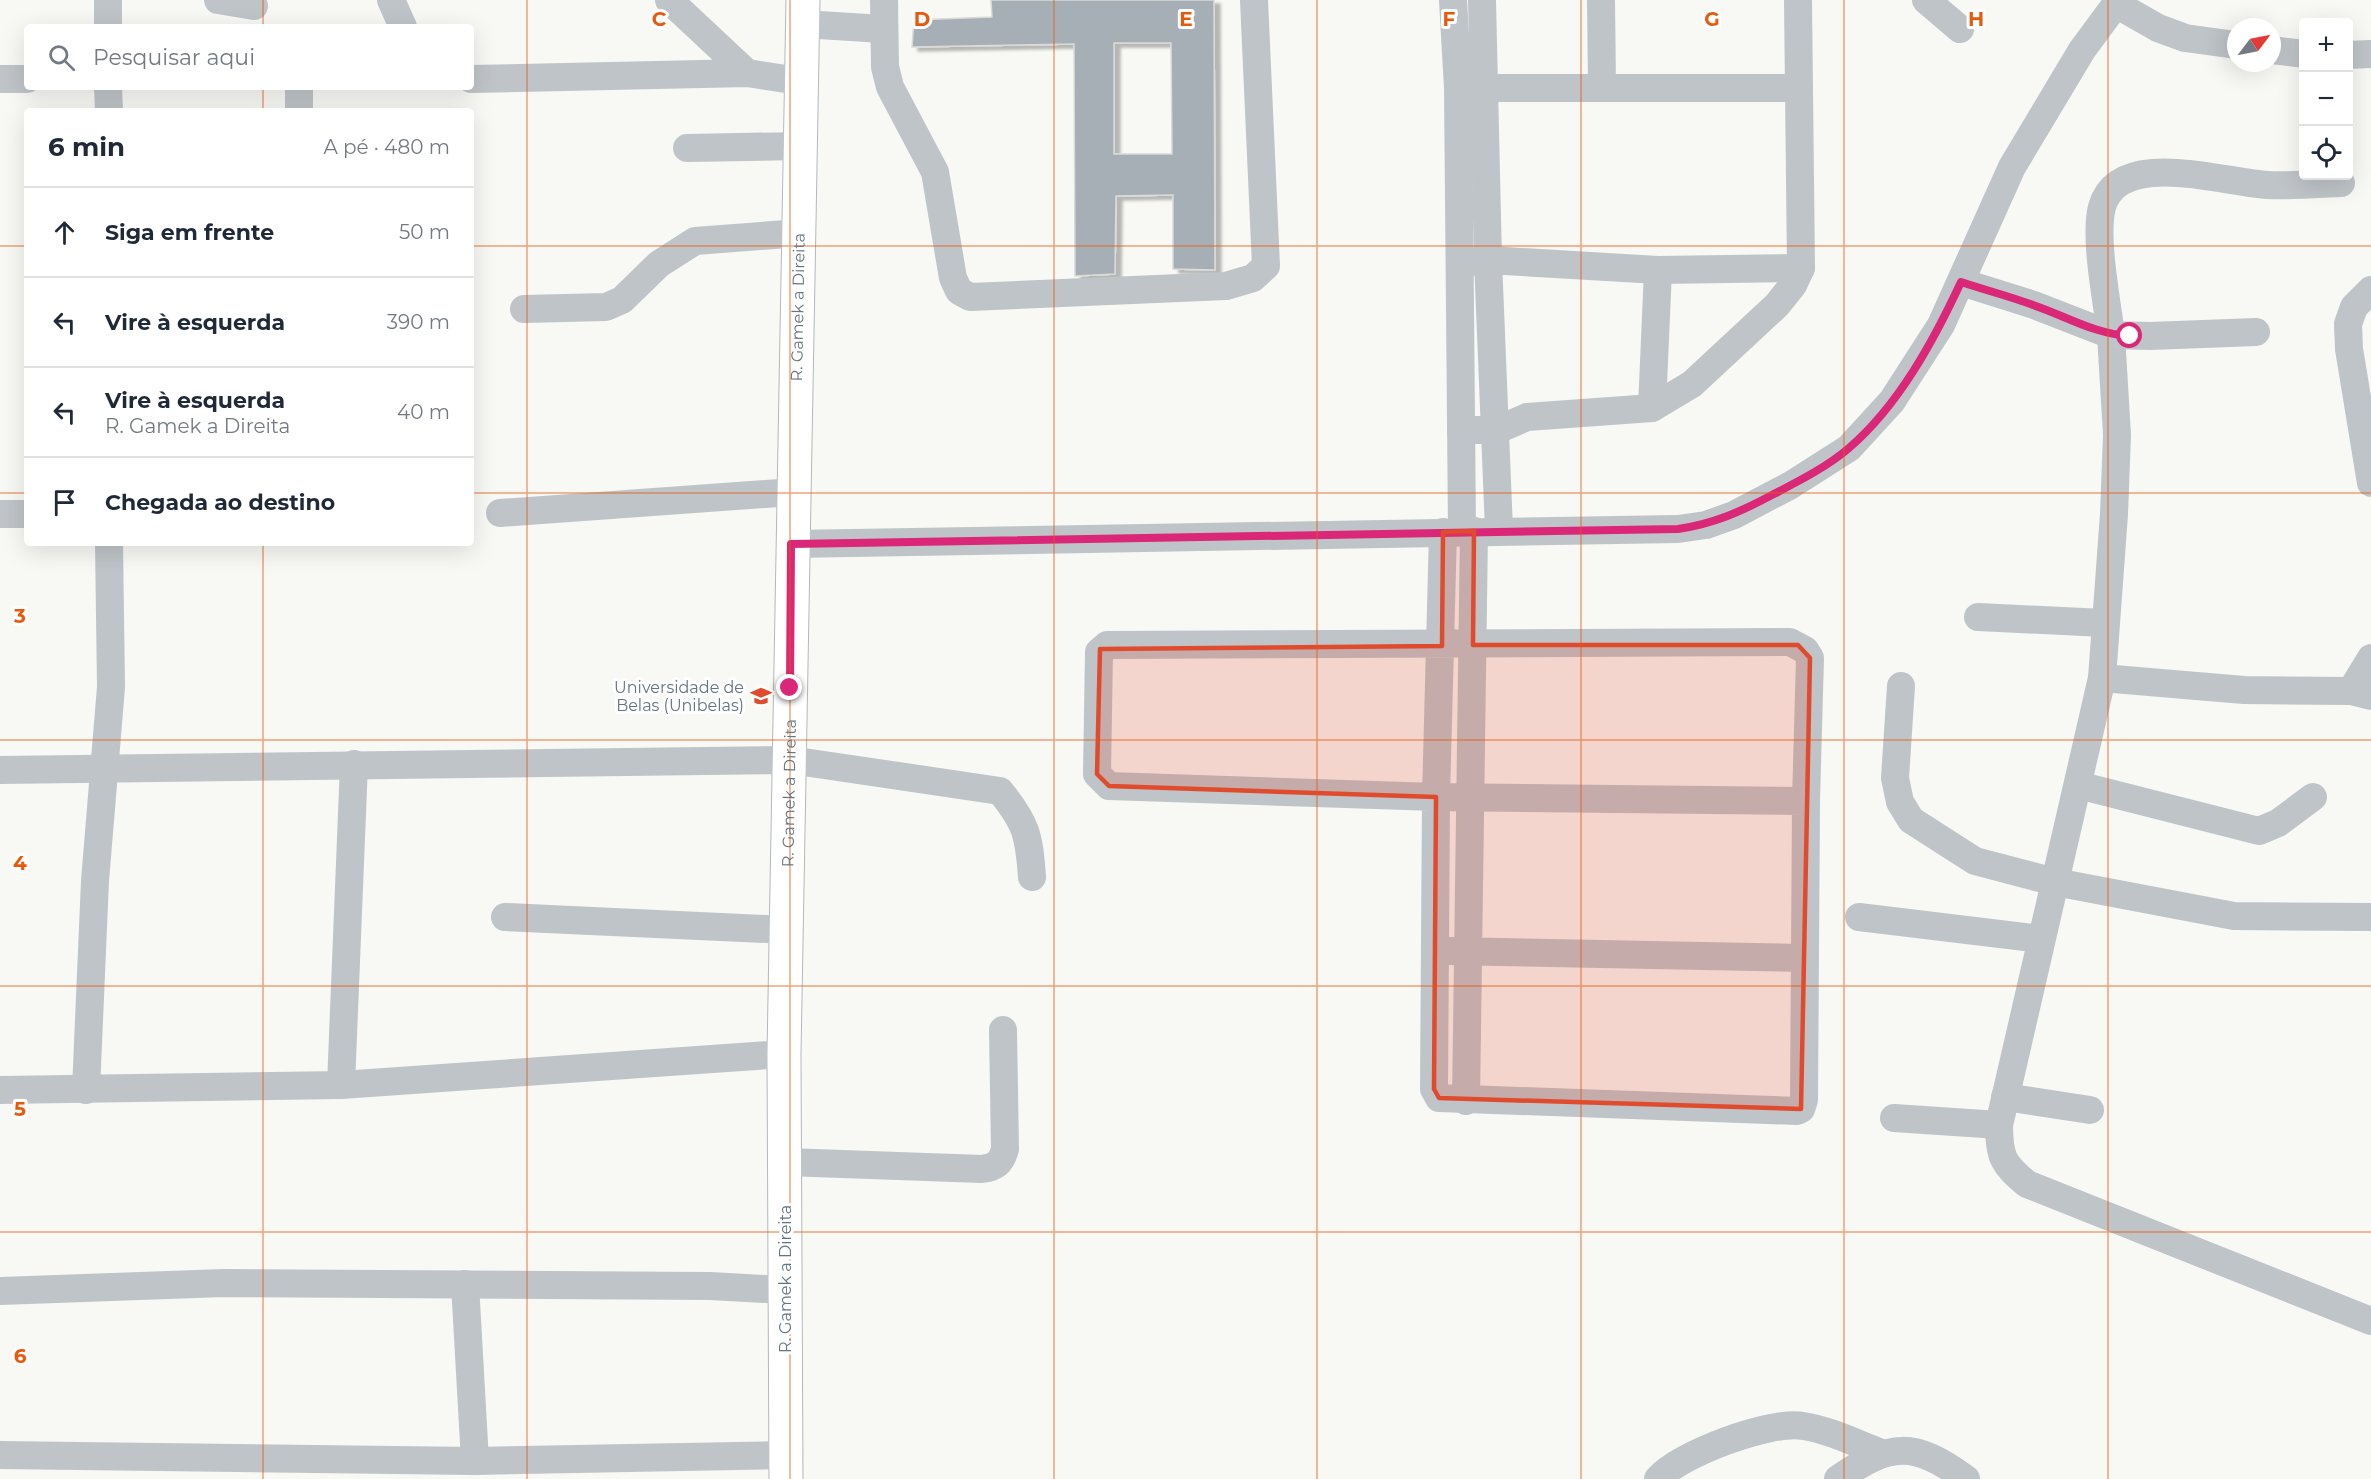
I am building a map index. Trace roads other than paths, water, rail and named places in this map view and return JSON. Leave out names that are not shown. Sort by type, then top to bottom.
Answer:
[{"type":"main road","name":"R. Gamek a Direita","points":[[786,1467],[784,1054],[790,760],[791,544],[800,233],[799,81],[803,12]]},
{"type":"street","points":[[108,0],[108,24]]},
{"type":"street","points":[[218,0],[254,6]]},
{"type":"street","points":[[391,0],[402,24]]},
{"type":"street","points":[[669,0],[747,74]]},
{"type":"street","points":[[884,0],[885,67],[890,87],[935,172],[953,278],[959,291],[970,297],[1226,286],[1253,278],[1266,266],[1254,0]]},
{"type":"street","points":[[1454,0],[1472,88],[1488,260],[1497,430],[1442,646],[1436,797],[1434,1089],[1439,1098],[1444,1101],[1797,1111],[1801,1109],[1804,1100],[1806,801],[1810,658],[1798,645],[1790,642],[1442,646],[1107,645],[1099,652],[1097,774],[1109,786],[1436,797],[1806,801]]},
{"type":"street","points":[[1466,1101],[1473,645],[1470,531],[1461,430],[1458,262],[1472,88],[1482,0]]},
{"type":"street","points":[[1601,0],[1602,87]]},
{"type":"street","points":[[1461,430],[1497,430],[1527,417],[1652,408],[1692,384],[1778,305],[1793,285],[1801,268],[1797,88],[1798,0]]},
{"type":"street","points":[[1926,0],[1960,29]]},
{"type":"street","points":[[791,544],[1678,529],[1706,525],[1734,515],[1791,485],[1849,448],[1892,401],[1941,325],[2012,167],[2082,50],[2118,2],[2158,28],[2186,38],[2227,44]]},
{"type":"street","points":[[803,12],[884,29]]},
{"type":"street","points":[[2281,51],[2299,53]]},
{"type":"street","points":[[2353,55],[2371,54]]},
{"type":"street","points":[[474,79],[747,74],[799,81]]},
{"type":"street","points":[[0,79],[24,79]]},
{"type":"street","points":[[1472,88],[1797,88]]},
{"type":"street","points":[[108,90],[109,108]]},
{"type":"street","points":[[299,90],[299,108]]},
{"type":"street","points":[[687,148],[800,146]]},
{"type":"street","points":[[2341,183],[2267,185],[2216,177],[2150,172],[2130,177],[2113,186],[2102,208],[2101,243],[2111,335],[2117,435],[2114,514],[2104,623],[2102,678],[2005,1097],[1999,1125],[1999,1147],[2006,1167],[2027,1184],[2371,1321]]},
{"type":"street","points":[[524,309],[606,307],[622,300],[659,264],[695,241],[800,233]]},
{"type":"street","points":[[1458,262],[1488,260],[1658,270],[1801,268]]},
{"type":"street","points":[[1652,408],[1658,270]]},
{"type":"street","points":[[1961,282],[2034,305],[2111,335],[2150,336],[2256,332]]},
{"type":"street","points":[[2371,290],[2354,307],[2348,324],[2349,349],[2371,483]]},
{"type":"street","points":[[1461,394],[1496,397],[1527,417]]},
{"type":"street","points":[[500,513],[793,492]]},
{"type":"street","points":[[0,514],[24,514]]},
{"type":"street","points":[[86,1090],[95,881],[111,687],[109,546]]},
{"type":"street","points":[[1978,616],[2104,623]]},
{"type":"street","points":[[2102,678],[2244,690],[2361,694],[2371,658]]},
{"type":"street","points":[[1901,686],[1895,778],[1900,802],[1911,820],[1975,861],[2055,882],[2234,916],[2371,917]]},
{"type":"street","points":[[0,770],[790,760],[1000,791],[1019,814],[1029,840],[1032,877]]},
{"type":"street","points":[[341,1085],[354,764]]},
{"type":"street","points":[[2078,785],[2259,831],[2278,823],[2313,797]]},
{"type":"street","points":[[505,917],[787,930]]},
{"type":"street","points":[[1859,917],[2041,939]]},
{"type":"street","points":[[1435,951],[1804,958]]},
{"type":"street","points":[[786,1162],[982,1169],[994,1167],[1002,1159],[1005,1149],[1004,1030]]},
{"type":"street","points":[[0,1090],[341,1085],[784,1054]]},
{"type":"street","points":[[2005,1097],[2090,1110]]},
{"type":"street","points":[[1894,1118],[1999,1125]]},
{"type":"street","points":[[0,1291],[224,1282],[710,1286],[784,1290]]},
{"type":"street","points":[[465,1284],[475,1461]]},
{"type":"street","points":[[1658,1479],[1721,1442],[1775,1427],[1802,1425],[1882,1453]]},
{"type":"street","points":[[1838,1479],[1862,1462],[1882,1453],[1907,1450],[1938,1458],[1966,1479]]},
{"type":"street","points":[[0,1455],[213,1468],[475,1461],[786,1467]]},
{"type":"place","name":"Universidade de Belas (Unibelas)","points":[[761,696]]}]
